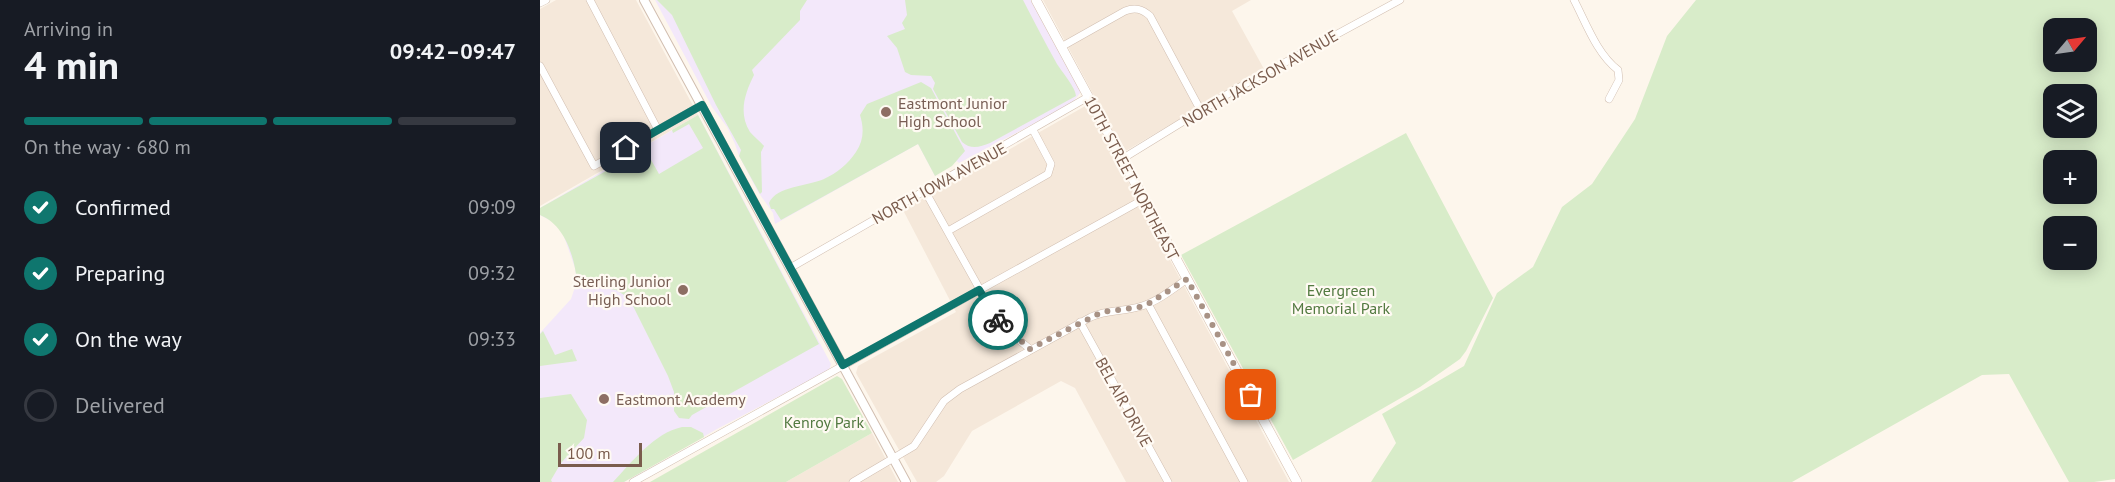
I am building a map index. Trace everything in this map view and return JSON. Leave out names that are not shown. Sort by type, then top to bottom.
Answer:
[{"type":"main road","name":"10TH STREET NORTHEAST","points":[[1036,0],[1297,482]]},
{"type":"street","points":[[540,3],[546,0]]},
{"type":"street","points":[[590,0],[658,130]]},
{"type":"street","points":[[644,0],[906,482]]},
{"type":"street","name":"NORTH JACKSON AVENUE","points":[[1122,159],[1236,89],[1400,0]]},
{"type":"street","points":[[1574,0],[1602,52],[1610,64],[1618,70],[1619,80],[1610,99]]},
{"type":"street","points":[[1061,47],[1125,11],[1141,10],[1150,16],[1201,111]]},
{"type":"street","points":[[540,66],[594,166],[702,105]]},
{"type":"street","name":"NORTH IOWA AVENUE","points":[[790,268],[1088,97]]},
{"type":"street","points":[[948,231],[1048,174],[1051,164],[1033,130]]},
{"type":"street","points":[[925,191],[998,320],[1030,349]]},
{"type":"street","points":[[633,482],[1144,199]]},
{"type":"street","points":[[853,482],[917,444],[938,409],[951,395],[1080,322],[1102,312],[1148,304],[1187,279]]},
{"type":"street","points":[[1148,304],[1244,482]]},
{"type":"street","name":"BEL AIR DRIVE","points":[[1080,322],[1168,482]]},
{"type":"shaded area","points":[[556,0],[636,0],[698,115],[540,206],[540,9]]},
{"type":"shaded area","name":"Eastmont Junior High School","points":[[655,0],[1031,0],[1081,92],[1071,104],[959,163],[957,161],[935,176],[918,144],[775,224],[773,213],[758,192],[727,127],[712,107]]},
{"type":"shaded area","points":[[1043,0],[1251,0],[1232,11],[1264,69],[1124,152]]},
{"type":"shaded area","points":[[1087,105],[1289,482],[1126,482],[1075,388],[1061,381],[972,431],[944,476],[936,482],[917,482],[856,373],[858,366],[956,312],[903,210]]},
{"type":"shaded area","name":"Sterling Junior High School","points":[[698,115],[831,364],[829,370],[717,429],[624,482],[540,482],[540,333],[571,299],[577,281],[575,268],[562,231],[555,223],[540,215],[540,208]]},
{"type":"shaded area","points":[[872,433],[898,482],[786,482]]},
{"type":"green space","points":[[657,0],[807,0],[800,11],[800,20],[752,70],[754,75],[744,103],[746,125],[764,146],[761,152],[762,192],[760,194],[739,156],[741,150],[672,15]]},
{"type":"green space","points":[[905,0],[1023,0],[1076,96],[990,143],[976,147],[965,145],[933,89],[935,83],[931,76],[911,75],[905,72],[897,48],[887,36],[905,29],[902,23],[907,15]]},
{"type":"green space","points":[[1696,0],[2115,0],[2115,479],[2069,482],[2009,374],[1982,375],[1792,482],[1371,482],[1396,443],[1382,414],[1464,366],[1497,293],[1533,267],[1562,207],[1592,184],[1635,119],[1667,36]]},
{"type":"green space","points":[[921,82],[931,88],[965,151],[952,166],[935,176],[918,144],[781,220],[774,209],[771,209],[769,203],[773,197],[786,190],[824,179],[846,164],[861,143],[863,129],[860,115],[867,104]]},
{"type":"green space","points":[[698,115],[819,344],[692,415],[689,419],[679,418],[674,411],[674,392],[668,376],[629,298],[616,290],[585,285],[577,281],[567,242],[556,226],[540,215],[540,208],[645,149],[659,174],[703,148],[689,124],[673,133],[672,130]]},
{"type":"green space","name":"Evergreen Memorial Park","points":[[1406,133],[1493,298],[1460,359],[1420,387],[1293,460],[1181,255]]},
{"type":"green space","points":[[543,331],[555,355],[572,349],[577,361],[540,366],[540,334]]},
{"type":"green space","name":"Kenroy Park","points":[[837,376],[842,379],[872,433],[786,482],[650,482]]},
{"type":"green space","points":[[571,394],[587,420],[584,438],[561,463],[552,482],[540,482],[540,398]]},
{"type":"green space","points":[[682,427],[691,427],[703,433],[704,437],[624,482],[613,482],[653,442],[662,435]]},
{"type":"way so far","points":[[998,320],[1030,349],[1102,312],[1148,304],[1187,279],[1251,395]]},
{"type":"place","name":"Eastmont Junior High School","points":[[886,112]]},
{"type":"place","name":"Sterling Junior High School","points":[[683,290]]},
{"type":"place","name":"Eastmont Academy","points":[[604,399]]},
{"type":"route","points":[[626,148],[702,105],[843,365],[979,290],[998,320]]}]
